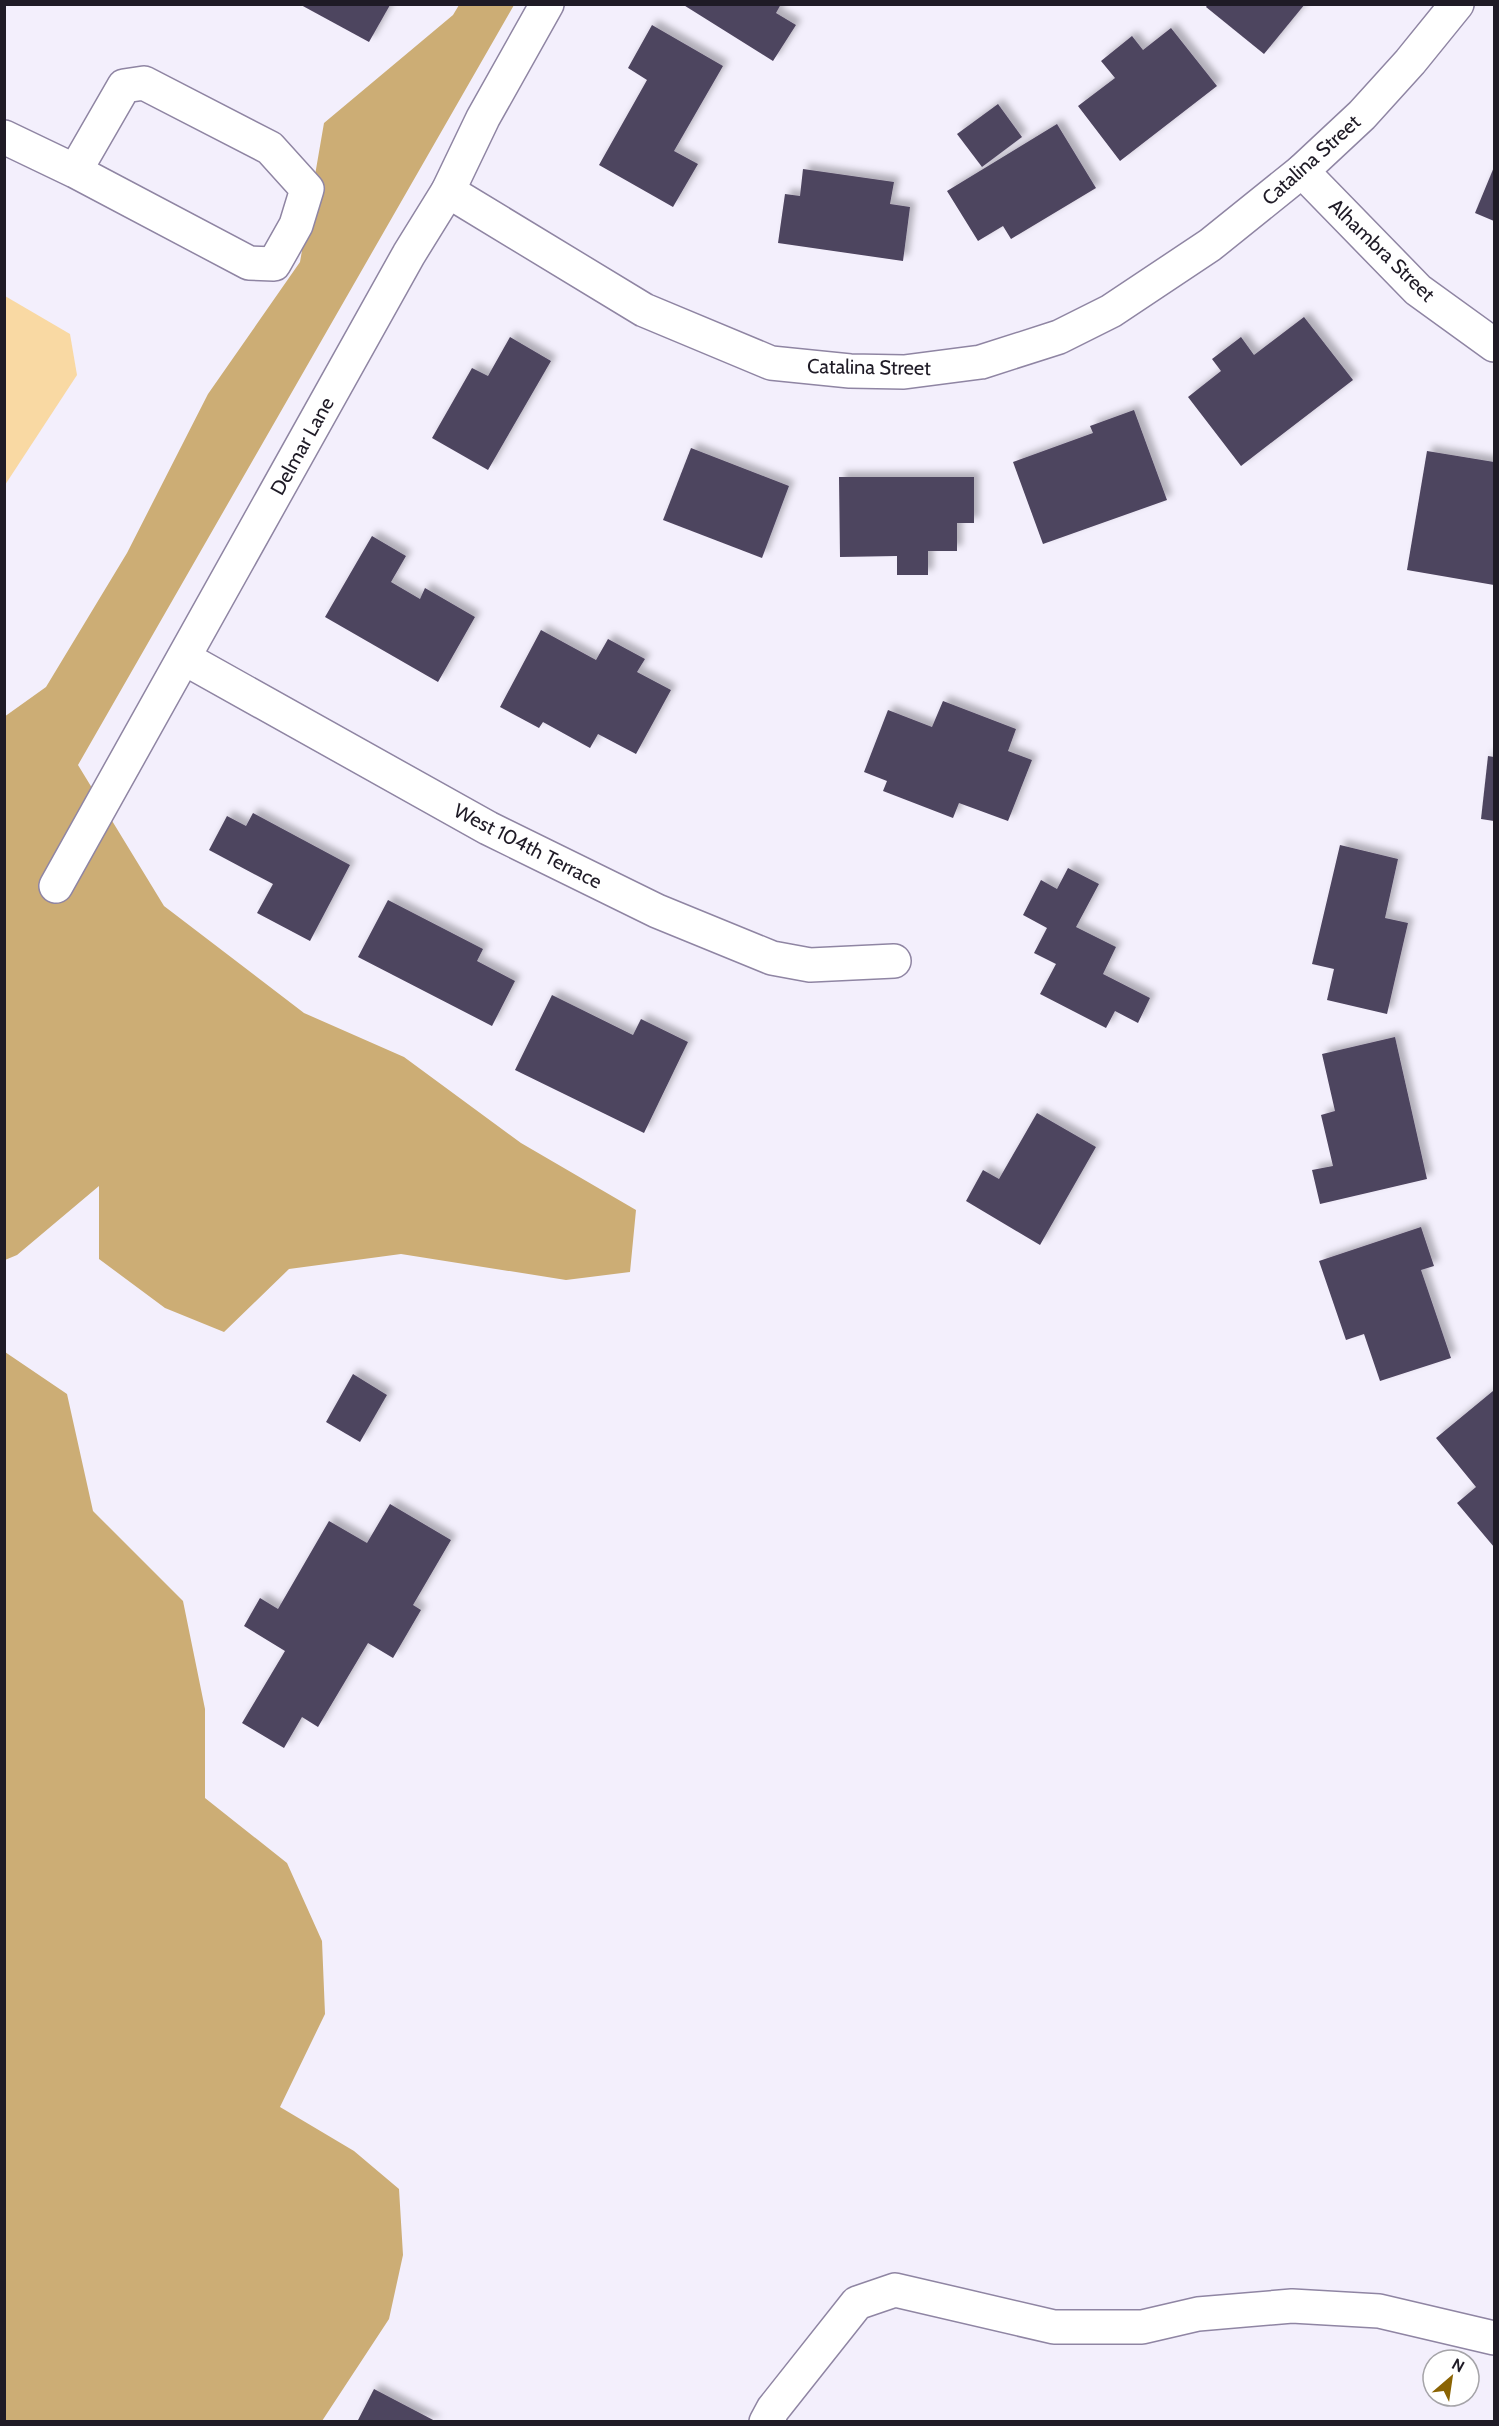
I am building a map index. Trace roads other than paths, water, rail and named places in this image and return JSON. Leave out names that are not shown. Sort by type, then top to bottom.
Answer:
[{"type":"street","name":"Delmar Lane","points":[[56,886],[409,254],[448,191],[483,118],[547,4]]},
{"type":"street","name":"Catalina Street","points":[[448,191],[644,310],[771,363],[850,371],[904,372],[981,362],[1059,337],[1111,311],[1210,245],[1302,171],[1362,115],[1410,62],[1457,4]]},
{"type":"street","points":[[4,137],[75,171],[249,263],[274,264],[296,225],[307,189],[270,148],[144,83],[124,86],[75,171]]},
{"type":"street","name":"Alhambra Street","points":[[1302,171],[1418,291],[1494,345]]},
{"type":"street","name":"West 104th Terrace","points":[[184,658],[488,828],[657,911],[772,958],[810,965],[894,961]]},
{"type":"street","points":[[766,2421],[857,2303],[895,2290],[1054,2326],[1142,2327],[1198,2314],[1292,2306],[1379,2311],[1494,2338]]}]
